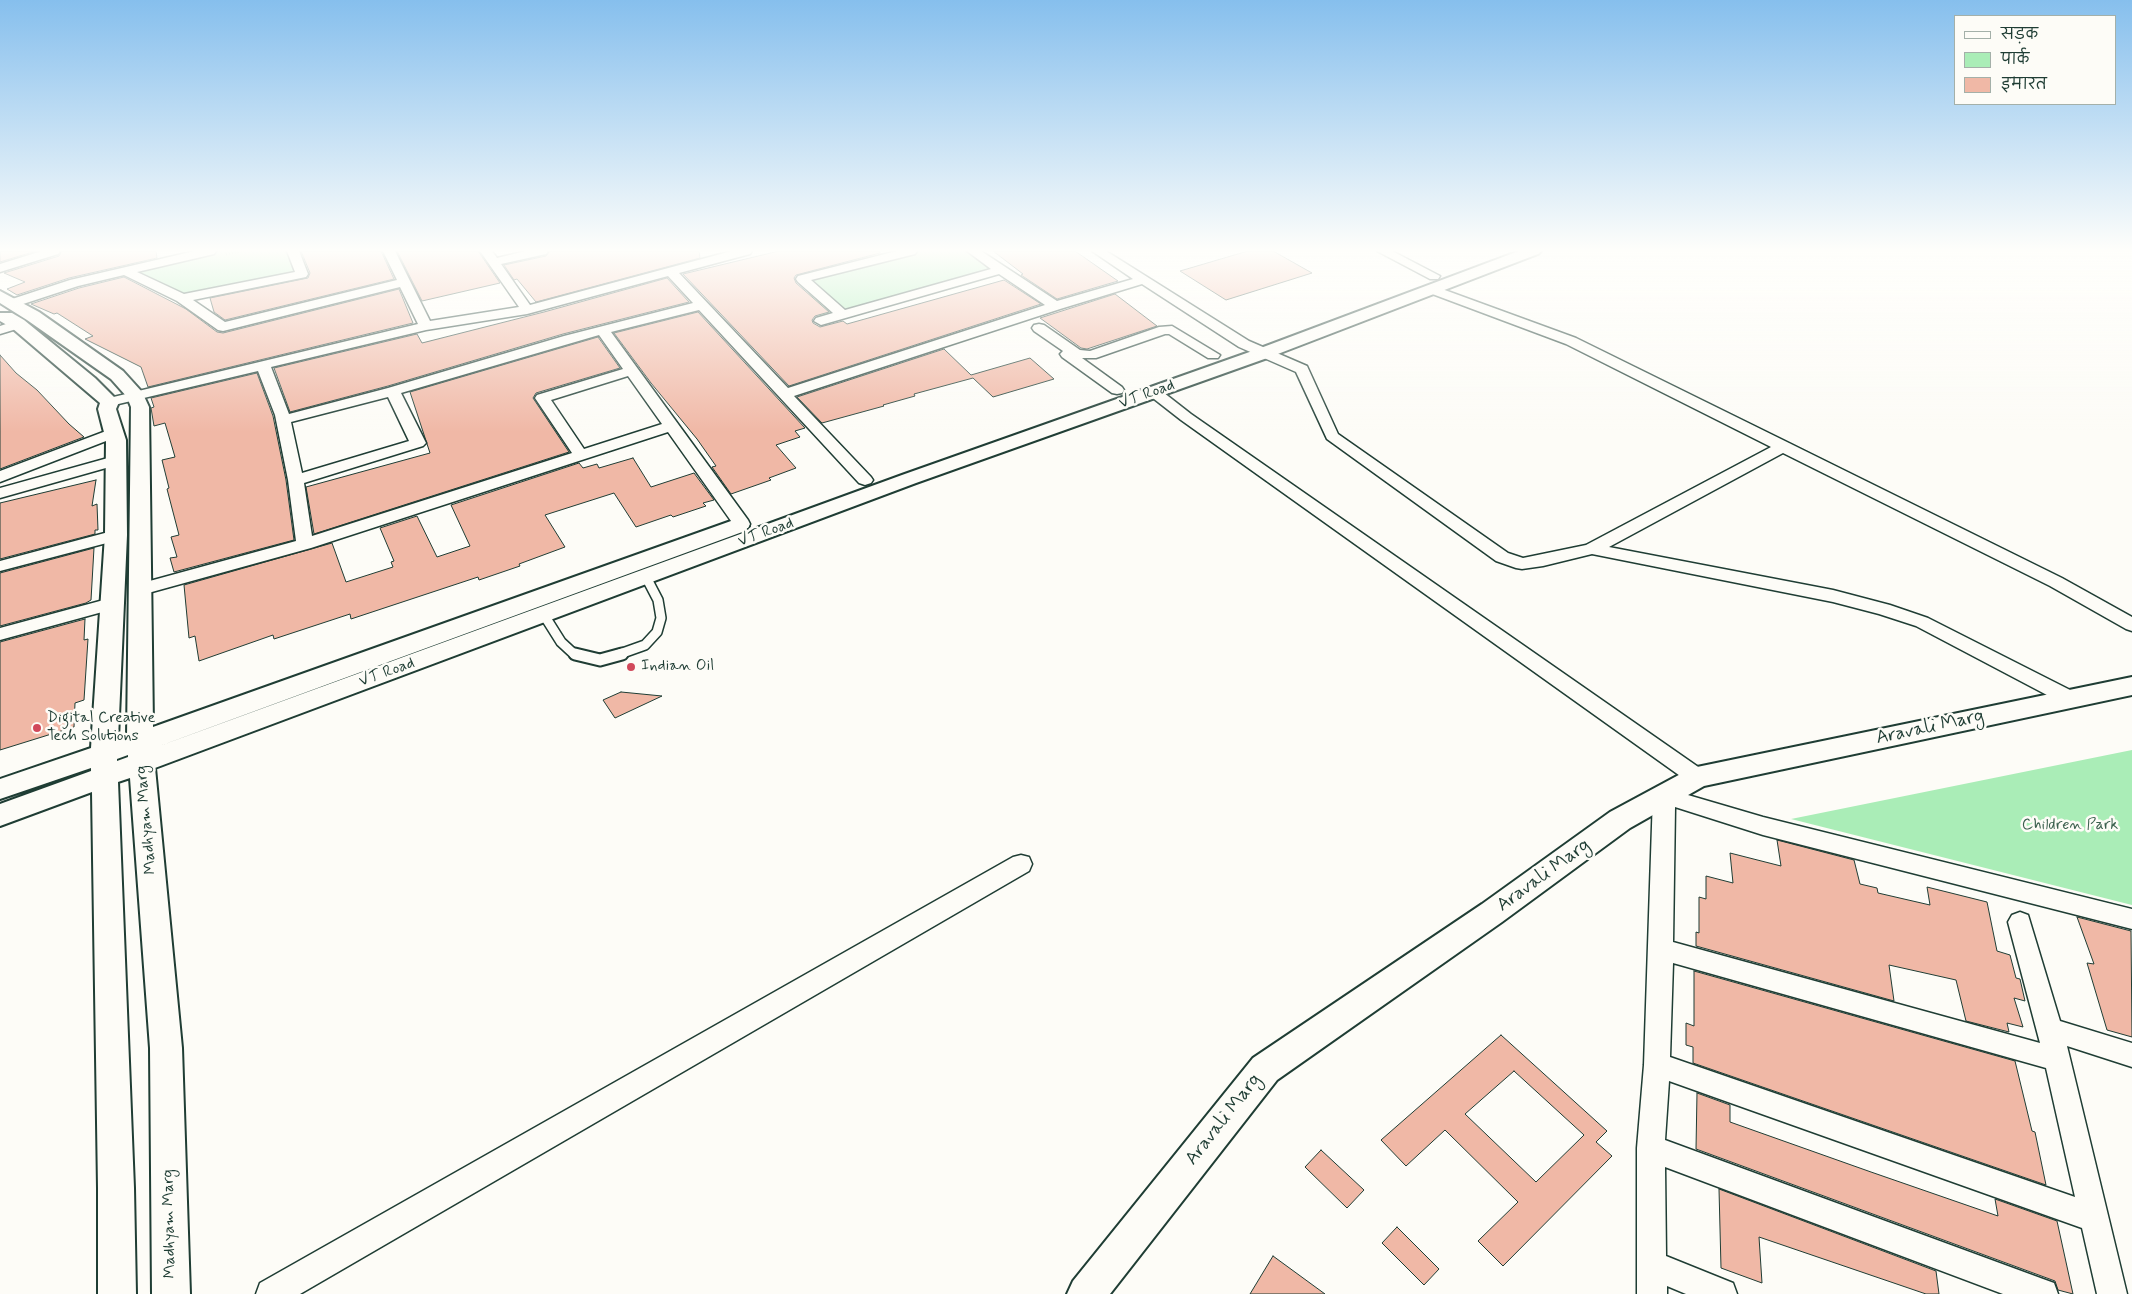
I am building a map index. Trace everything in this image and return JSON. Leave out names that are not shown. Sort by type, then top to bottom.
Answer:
[{"type":"street","points":[[201,311],[224,327],[286,311]]},
{"type":"street","points":[[419,311],[426,326]]},
{"type":"street","points":[[110,402],[426,326],[517,311]]},
{"type":"street","points":[[282,420],[393,391],[602,330],[676,311]]},
{"type":"street","points":[[708,311],[865,480]]},
{"type":"street","points":[[840,311],[843,314]]},
{"type":"street","points":[[821,321],[852,311]]},
{"type":"street","points":[[785,394],[1039,311]]},
{"type":"street","points":[[1193,311],[1244,344],[1302,369],[1332,436],[1502,557],[1522,564],[1592,549],[1784,446]]},
{"type":"street","name":"VT Road","points":[[141,752],[596,586],[742,524],[1244,344],[1343,311]]},
{"type":"street","name":"VT Road","points":[[0,789],[104,765],[544,615],[596,586],[646,577],[909,480],[1264,353],[1362,311]]},
{"type":"street","points":[[1501,311],[1571,341],[1784,446],[2056,582],[2132,624]]},
{"type":"street","points":[[6,313],[117,375],[136,396]]},
{"type":"street","points":[[6,313],[89,382],[110,402]]},
{"type":"street","points":[[1017,319],[1117,390]]},
{"type":"street","points":[[1039,328],[1077,354],[1091,355],[1164,330],[1172,330],[1213,355]]},
{"type":"street","points":[[602,330],[742,524]]},
{"type":"street","points":[[264,365],[282,420],[296,480],[305,544]]},
{"type":"street","points":[[581,455],[542,398],[630,371]]},
{"type":"street","points":[[296,480],[418,443],[393,391]]},
{"type":"street","points":[[1154,392],[1186,417],[1697,777]]},
{"type":"street","name":"Madhyam Marg","points":[[136,396],[140,415],[141,752],[166,1048],[171,1294]]},
{"type":"street","points":[[110,402],[107,409],[116,440],[116,535],[104,765],[116,1188],[116,1294]]},
{"type":"street","points":[[141,589],[305,544],[670,426]]},
{"type":"street","points":[[0,477],[114,433]]},
{"type":"street","points":[[0,493],[116,462]]},
{"type":"street","points":[[0,566],[116,535]]},
{"type":"street","points":[[1592,549],[1834,596],[1884,609],[1922,622],[2071,699]]},
{"type":"street","points":[[0,634],[111,604]]},
{"type":"street","name":"Aravali Marg","points":[[1086,1294],[1265,1069],[1492,913],[1620,820],[1697,777],[2132,686]]},
{"type":"street","name":"VT Road","points":[[0,816],[104,765]]},
{"type":"street","points":[[1652,1294],[1651,1148],[1657,1065],[1664,796],[1763,826],[2132,919]]},
{"type":"street","points":[[271,1294],[1020,864]]},
{"type":"street","points":[[2020,922],[2050,1029],[2112,1294]]},
{"type":"street","points":[[1661,949],[2056,1059]]},
{"type":"street","points":[[2050,1029],[2132,1055]]},
{"type":"street","points":[[1657,1065],[2094,1218]]},
{"type":"street","points":[[1651,1148],[2043,1294]]},
{"type":"street","points":[[1652,1265],[1722,1294]]},
{"type":"lane","points":[[544,615],[561,642],[574,654],[600,660],[630,652],[646,645],[652,639],[657,632],[661,618],[658,600],[646,577]]},
{"type":"green space","points":[[817,311],[855,311],[821,321]]},
{"type":"green space","name":"Children Park","points":[[2132,750],[2132,905],[1791,819]]},
{"type":"building","points":[[48,311],[189,311],[217,332],[223,333],[309,311],[408,311],[413,323],[148,387],[141,367],[85,339],[93,336],[57,313],[54,314]]},
{"type":"building","points":[[214,311],[261,311],[225,320]]},
{"type":"building","points":[[652,311],[563,334],[388,386],[290,412],[274,368],[417,334],[422,343],[544,312]]},
{"type":"building","points":[[718,311],[828,311],[815,316],[812,320],[813,323],[820,327],[843,321],[847,324],[892,311],[1018,311],[789,386]]},
{"type":"building","points":[[1061,311],[1138,311],[1157,326],[1087,349],[1081,348],[1040,318]]},
{"type":"building","points":[[698,312],[805,428],[795,431],[800,437],[776,445],[796,468],[769,478],[771,480],[731,494],[712,467],[716,466],[697,439],[651,383],[614,333]]},
{"type":"building","points":[[598,337],[620,368],[536,393],[533,398],[569,452],[314,534],[306,487],[430,453],[410,392]]},
{"type":"building","points":[[944,349],[971,375],[1030,358],[1054,379],[993,397],[973,378],[914,394],[915,396],[884,406],[822,423],[797,397]]},
{"type":"building","points":[[0,355],[16,373],[37,390],[84,437],[0,469]]},
{"type":"building","points":[[257,373],[273,416],[286,480],[294,540],[174,572],[170,558],[177,557],[171,537],[179,535],[167,489],[169,488],[162,460],[175,457],[165,423],[154,426],[151,408],[154,407],[151,398]]},
{"type":"building","points":[[633,458],[651,487],[694,473],[714,500],[703,503],[706,506],[636,527],[614,493],[545,515],[565,547],[519,564],[520,566],[479,580],[478,577],[351,619],[350,614],[274,639],[273,635],[199,661],[195,636],[189,638],[184,585],[332,543],[346,582],[393,567],[391,562],[394,561],[380,528],[417,516],[437,557],[470,546],[451,505],[579,463],[583,468],[597,464],[599,468]]},
{"type":"building","points":[[96,480],[92,506],[97,504],[98,530],[95,530],[95,534],[0,559],[0,503]]},
{"type":"building","points":[[94,548],[91,600],[86,603],[0,626],[0,573]]},
{"type":"building","points":[[85,619],[84,640],[88,639],[84,700],[75,703],[74,727],[0,750],[0,642]]},
{"type":"building","points":[[621,692],[662,696],[615,718],[603,700]]},
{"type":"building","points":[[1777,840],[1854,860],[1860,884],[1877,888],[1878,893],[1930,905],[1927,887],[1987,902],[1997,951],[2010,955],[2016,978],[2020,979],[2025,1001],[2014,998],[2023,1027],[2007,1023],[2009,1032],[1966,1021],[1956,980],[1889,965],[1894,1001],[1696,946],[1696,932],[1699,933],[1699,897],[1706,899],[1706,876],[1733,883],[1730,853],[1781,866]]},
{"type":"building","points":[[2077,917],[2131,931],[2132,1037],[2107,1030],[2087,963],[2094,964]]},
{"type":"building","points":[[1694,971],[2015,1061],[2032,1131],[2035,1132],[2046,1185],[1693,1063],[1693,1047],[1686,1045],[1686,1023],[1694,1026]]},
{"type":"building","points":[[1501,1035],[1607,1131],[1596,1142],[1612,1156],[1503,1266],[1478,1241],[1518,1202],[1445,1130],[1406,1166],[1381,1140]],"holes":[[[1514,1071],[1584,1135],[1536,1182],[1465,1114]]]},
{"type":"building","points":[[1697,1093],[1730,1105],[1730,1122],[1998,1216],[1995,1199],[2057,1221],[2073,1294],[2058,1290],[2055,1281],[1696,1149]]},
{"type":"building","points":[[1321,1150],[1364,1190],[1347,1208],[1305,1167]]},
{"type":"building","points":[[1719,1189],[1936,1271],[1939,1294],[1926,1294],[1759,1237],[1762,1283],[1721,1268]]},
{"type":"building","points":[[1397,1227],[1439,1269],[1424,1285],[1382,1243]]},
{"type":"building","points":[[1273,1256],[1325,1294],[1250,1294]]},
{"type":"place","name":"Indian Oil","points":[[631,667]]},
{"type":"place","name":"Digital Creative Tech Solutions","points":[[37,728]]}]
